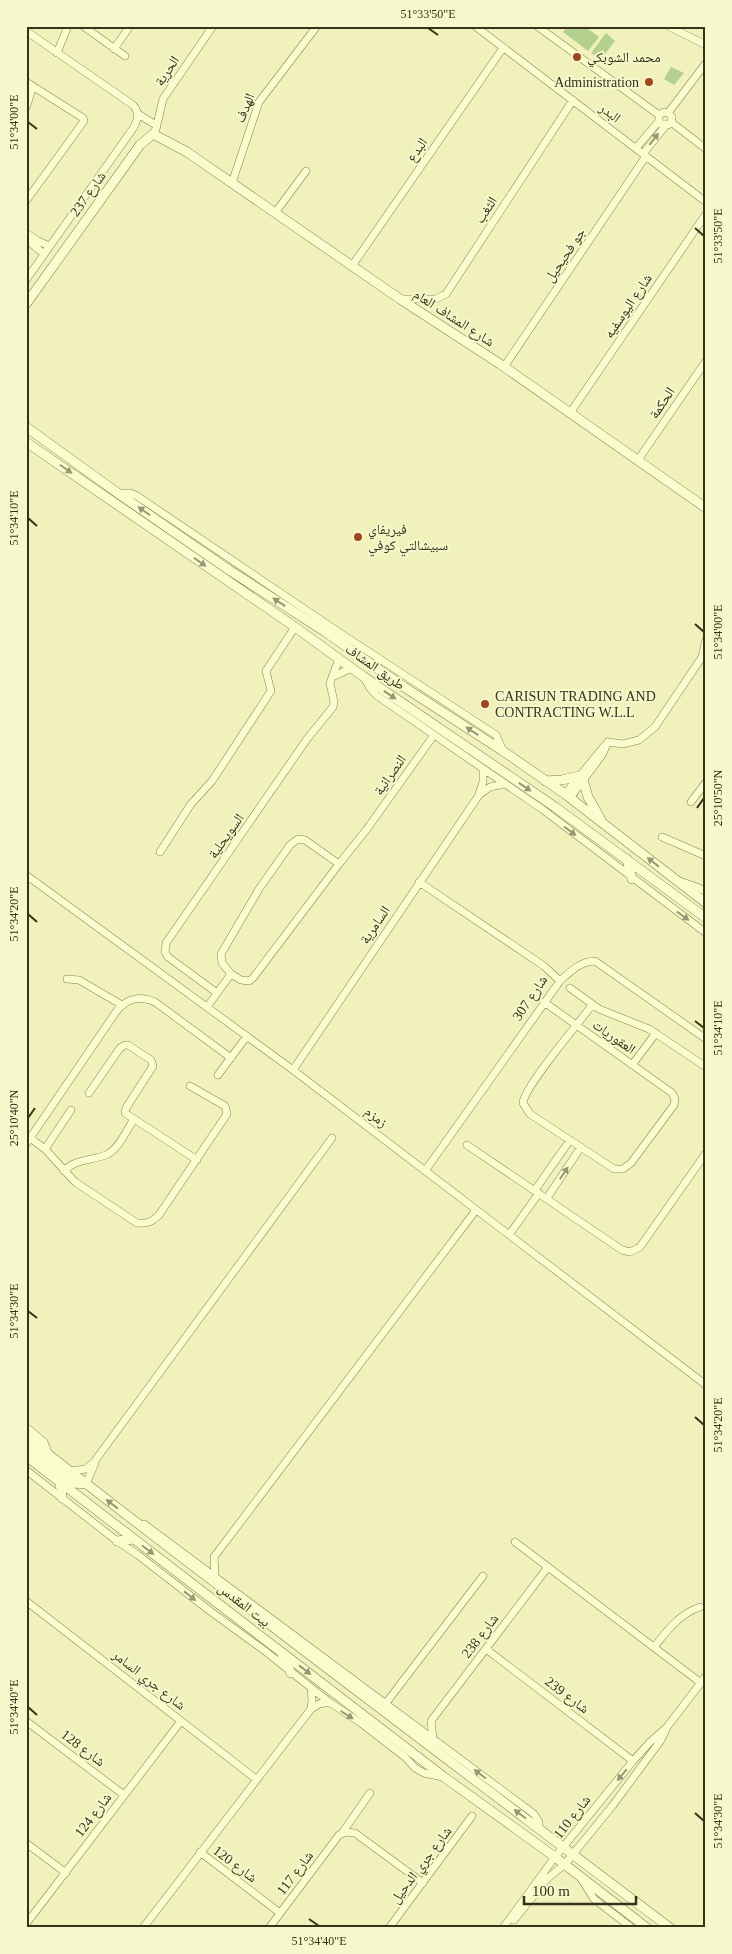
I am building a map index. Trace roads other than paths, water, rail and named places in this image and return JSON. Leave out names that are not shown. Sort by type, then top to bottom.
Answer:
[{"type":"street","points":[[57,53],[68,26]]},
{"type":"street","points":[[83,26],[125,56]]},
{"type":"street","points":[[114,49],[130,26]]},
{"type":"street","name":"الحرية","points":[[154,130],[163,99],[213,26]]},
{"type":"street","name":"الهدف","points":[[232,183],[259,102],[317,26]]},
{"type":"street","name":"البدر","points":[[475,26],[706,202]]},
{"type":"street","points":[[537,26],[659,118],[661,124],[668,124],[706,148]]},
{"type":"street","points":[[668,26],[706,45]]},
{"type":"street","points":[[26,32],[133,104],[138,110],[134,127],[26,280]]},
{"type":"street","name":"البدع","points":[[352,266],[503,48]]},
{"type":"street","points":[[668,113],[706,63]]},
{"type":"street","points":[[26,82],[83,118],[84,121],[26,201]]},
{"type":"street","points":[[26,108],[34,86]]},
{"type":"street","name":"الثغب","points":[[400,299],[436,299],[446,294],[572,100]]},
{"type":"street","points":[[636,148],[662,112],[668,113],[672,117],[668,124]]},
{"type":"street","points":[[138,114],[154,130]]},
{"type":"street","name":"جو فحيحيل","points":[[504,367],[645,155],[668,124]]},
{"type":"street","name":"شارع المشاف العام","points":[[154,130],[400,299],[504,367],[706,508]]},
{"type":"street","name":"شارع 237","points":[[26,304],[140,145],[154,130]]},
{"type":"street","points":[[275,213],[306,171]]},
{"type":"street","name":"شارع اليوسفيه","points":[[570,413],[706,214]]},
{"type":"street","points":[[26,233],[49,246]]},
{"type":"street","points":[[26,238],[44,254]]},
{"type":"street","name":"الحكمة","points":[[638,460],[706,361]]},
{"type":"street","name":"طريق المشاف","points":[[26,427],[229,570],[503,751],[567,796],[706,903]]},
{"type":"street","name":"طريق المشاف","points":[[26,442],[555,807],[627,858],[706,918]]},
{"type":"street","points":[[160,852],[191,804],[212,781],[272,691],[266,671],[295,627]]},
{"type":"street","points":[[567,796],[599,750],[608,742],[623,744],[639,740],[655,727],[702,657],[706,640]]},
{"type":"street","name":"السويحلية","points":[[217,993],[168,957],[165,952],[166,943],[307,739],[331,710],[334,702],[330,685],[339,659]]},
{"type":"street","points":[[332,677],[352,668]]},
{"type":"street","points":[[364,677],[376,695],[542,809],[632,879],[706,933]]},
{"type":"street","name":"النصرانية","points":[[232,974],[241,980],[249,981],[253,978],[338,864],[367,829],[434,735]]},
{"type":"street","name":"السامرية","points":[[293,1070],[418,882],[479,795],[483,782],[483,770]]},
{"type":"street","points":[[544,781],[581,778]]},
{"type":"street","points":[[581,778],[588,797],[604,824]]},
{"type":"street","points":[[691,802],[703,792],[706,782]]},
{"type":"street","name":"السامرية","points":[[479,795],[490,787],[504,784]]},
{"type":"street","points":[[662,837],[706,856]]},
{"type":"street","points":[[207,1007],[232,974],[222,963],[220,954],[259,889],[290,845],[298,839],[305,840],[338,864]]},
{"type":"street","points":[[627,858],[632,879]]},
{"type":"street","name":"زمزم","points":[[26,875],[248,1036],[706,1385]]},
{"type":"street","name":"طريق المشاف","points":[[677,880],[706,892]]},
{"type":"street","name":"شارع 307","points":[[418,882],[544,966],[560,981],[425,1171]]},
{"type":"street","points":[[560,981],[578,966],[586,962],[595,961],[706,1039]]},
{"type":"street","points":[[67,979],[79,980],[122,1005]]},
{"type":"street","points":[[570,988],[592,1005],[656,1033],[706,1067]]},
{"type":"street","points":[[190,1086],[225,1106],[227,1110],[225,1117],[159,1215],[154,1221],[146,1224],[137,1223],[75,1182],[45,1150],[28,1141],[122,1005],[129,1000],[138,998],[155,1002],[231,1058]]},
{"type":"street","name":"العقوريات","points":[[544,1002],[670,1091],[674,1096],[674,1105],[628,1167],[614,1169],[581,1148]]},
{"type":"street","points":[[547,1198],[581,1148],[526,1111],[523,1099],[592,1005]]},
{"type":"street","points":[[632,1065],[656,1033]]},
{"type":"street","points":[[218,1075],[248,1036]]},
{"type":"street","points":[[89,1092],[120,1048],[128,1045],[151,1060],[153,1064],[125,1109],[125,1113],[197,1160]]},
{"type":"street","points":[[45,1150],[72,1110]]},
{"type":"street","points":[[64,1170],[74,1163],[112,1152],[134,1119]]},
{"type":"street","points":[[70,1471],[86,1469],[97,1458],[332,1138]]},
{"type":"street","points":[[509,1235],[570,1140]]},
{"type":"street","points":[[467,1145],[622,1250],[633,1252],[640,1247],[706,1153]]},
{"type":"street","points":[[215,1576],[214,1558],[476,1210]]},
{"type":"street","name":"بيت المقدس","points":[[26,1428],[44,1442],[49,1455]]},
{"type":"street","name":"بيت المقدس","points":[[26,1437],[132,1519],[386,1703],[534,1814],[539,1822],[539,1829]]},
{"type":"street","points":[[26,1448],[72,1482],[80,1485],[86,1484],[97,1458]]},
{"type":"street","name":"بيت المقدس","points":[[26,1456],[444,1777],[565,1864],[580,1878],[647,1928]]},
{"type":"street","name":"بيت المقدس","points":[[26,1470],[117,1541],[144,1559],[265,1651],[329,1702],[361,1723],[405,1757],[415,1768],[424,1773],[444,1777]]},
{"type":"street","points":[[60,1482],[62,1498]]},
{"type":"street","name":"بيت المقدس","points":[[132,1519],[147,1525],[215,1576],[238,1597],[563,1849],[670,1928]]},
{"type":"street","points":[[117,1541],[134,1539]]},
{"type":"street","points":[[515,1542],[654,1647],[703,1679]]},
{"type":"street","points":[[196,1562],[214,1558]]},
{"type":"street","name":"شارع 238","points":[[432,1721],[548,1567]]},
{"type":"street","points":[[386,1703],[483,1576]]},
{"type":"street","name":"شارع جري السامر","points":[[26,1601],[256,1779]]},
{"type":"street","points":[[654,1647],[677,1620],[688,1612],[700,1607]]},
{"type":"street","name":"شارع 239","points":[[486,1649],[633,1761]]},
{"type":"street","points":[[279,1650],[291,1673]]},
{"type":"street","name":"شارع 110","points":[[505,1928],[555,1857],[633,1761],[667,1727],[703,1679]]},
{"type":"street","points":[[311,1688],[311,1709]]},
{"type":"street","points":[[143,1928],[311,1709],[319,1704],[329,1702]]},
{"type":"street","name":"شارع 128","points":[[26,1721],[124,1795]]},
{"type":"street","name":"شارع 124","points":[[26,1924],[181,1721]]},
{"type":"street","points":[[412,1723],[432,1721],[434,1739]]},
{"type":"street","name":"شارع 110","points":[[505,1928],[548,1878],[565,1864],[661,1740],[667,1727]]},
{"type":"street","name":"شارع 117","points":[[268,1928],[370,1794]]},
{"type":"street","name":"شارع جري الدحيل","points":[[389,1928],[472,1816]]},
{"type":"street","points":[[342,1833],[355,1833],[423,1883]]},
{"type":"street","points":[[26,1843],[66,1873]]},
{"type":"street","name":"شارع 120","points":[[200,1852],[280,1913]]},
{"type":"street","name":"بيت المقدس","points":[[580,1878],[594,1899],[632,1928]]},
{"type":"place","name":"محمد الشوبكي","points":[[577,57]]},
{"type":"place","name":"Administration","points":[[649,82]]},
{"type":"place","name":"فيريفاي سبيشالتي كوفي","points":[[358,537]]},
{"type":"place","name":"CARISUN TRADING AND CONTRACTING W.L.L","points":[[485,704]]}]
